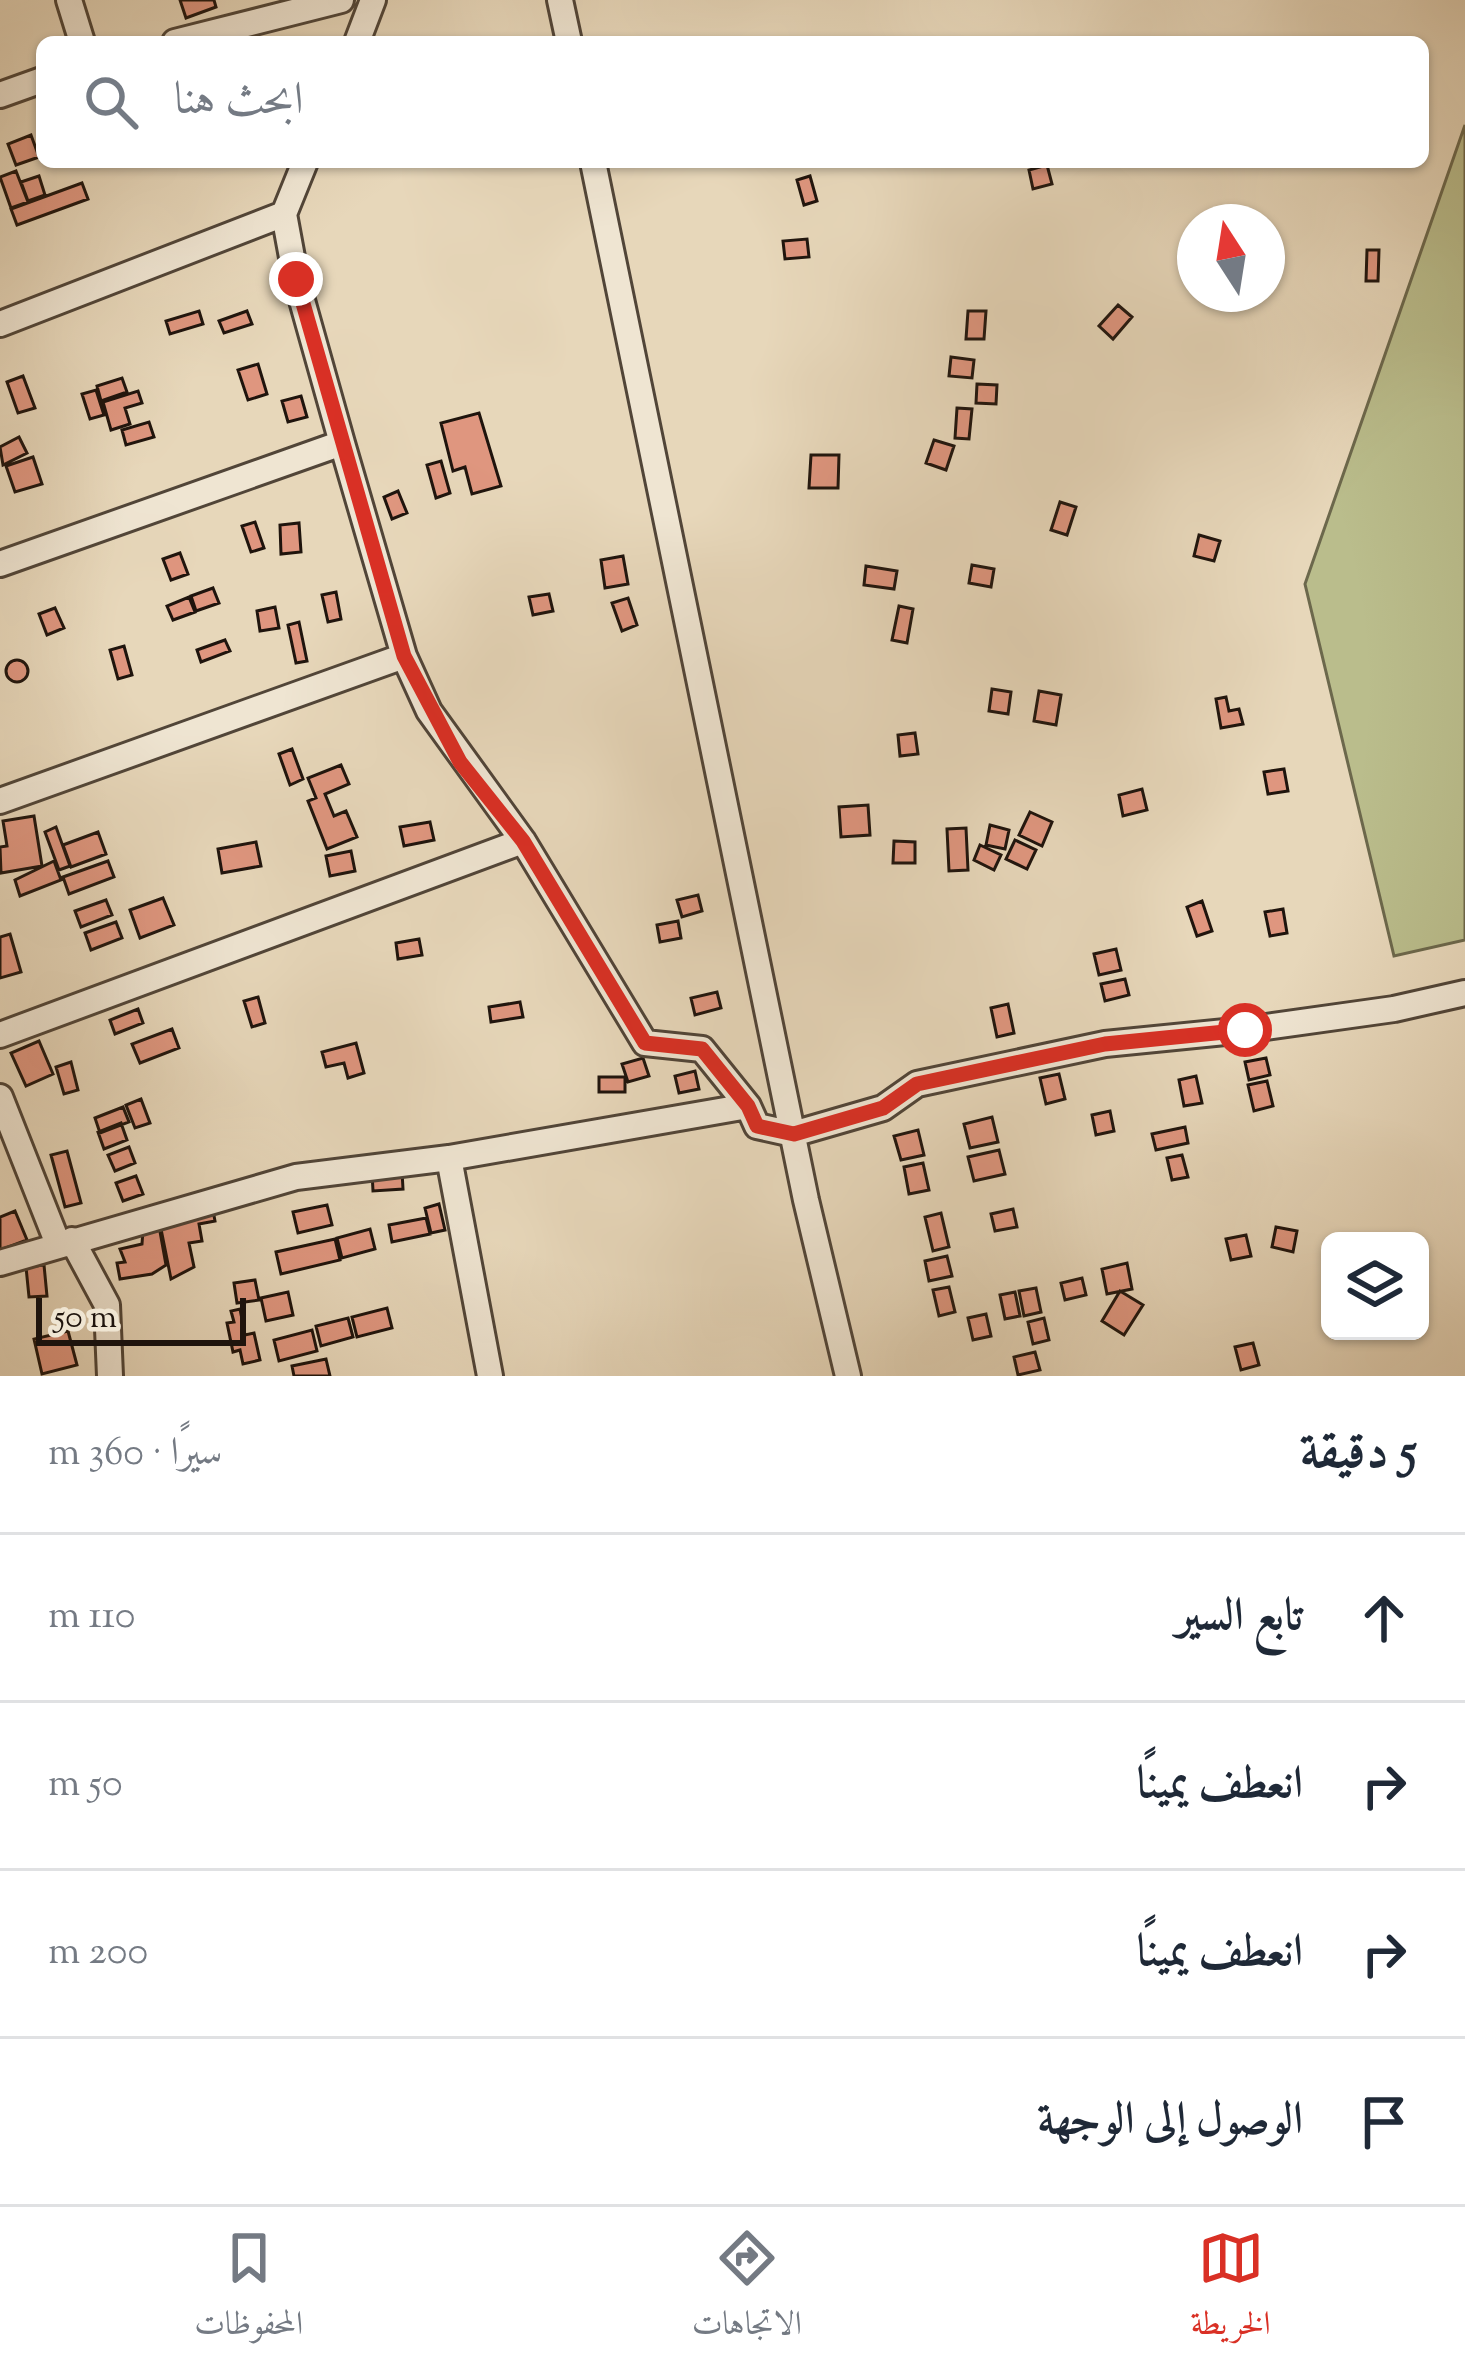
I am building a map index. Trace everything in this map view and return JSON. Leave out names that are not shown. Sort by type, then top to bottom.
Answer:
[{"type":"street","points":[[68,0],[80,36]]},
{"type":"street","points":[[199,36],[340,0]]},
{"type":"street","points":[[359,36],[374,0]]},
{"type":"street","points":[[560,0],[568,36]]},
{"type":"street","points":[[0,94],[36,82]]},
{"type":"street","points":[[303,168],[284,214],[296,279],[404,656],[460,762],[523,841],[645,1043],[702,1049],[748,1106],[757,1126],[794,1134],[883,1108],[917,1084],[1105,1044],[1287,1024],[1465,993]]},
{"type":"street","points":[[594,168],[848,1376]]},
{"type":"street","points":[[0,324],[284,214]]},
{"type":"street","points":[[0,564],[342,443]]},
{"type":"street","points":[[0,801],[404,656]]},
{"type":"street","points":[[0,1035],[523,841]]},
{"type":"street","points":[[0,1097],[65,1242],[107,1305],[110,1376]]},
{"type":"street","points":[[0,1262],[296,1177],[448,1158],[748,1106]]},
{"type":"street","points":[[448,1158],[490,1376]]},
{"type":"green space","points":[[1465,125],[1465,940],[1394,956],[1305,584]]},
{"type":"building","points":[[180,0],[214,0],[216,7],[186,18]]},
{"type":"building","points":[[31,135],[36,158],[16,165],[8,144]]},
{"type":"building","points":[[1048,168],[1052,184],[1033,189],[1029,170]]},
{"type":"building","points":[[16,171],[28,202],[11,208],[0,177]]},
{"type":"building","points":[[39,176],[45,195],[28,201],[21,182]]},
{"type":"building","points":[[810,176],[817,201],[804,205],[797,180]]},
{"type":"building","points":[[82,183],[88,199],[17,225],[11,209]]},
{"type":"building","points":[[807,239],[809,257],[785,259],[783,241]]},
{"type":"building","points":[[1367,250],[1379,250],[1378,281],[1366,281]]},
{"type":"building","points":[[1118,305],[1132,317],[1113,339],[1099,326]]},
{"type":"building","points":[[199,311],[203,324],[170,334],[166,321]]},
{"type":"building","points":[[247,311],[252,324],[224,333],[219,321]]},
{"type":"building","points":[[968,311],[986,311],[984,339],[966,339]]},
{"type":"building","points":[[951,357],[974,360],[972,378],[949,376]]},
{"type":"building","points":[[258,364],[267,394],[248,400],[238,370]]},
{"type":"building","points":[[23,376],[35,408],[18,413],[7,382]]},
{"type":"building","points":[[122,378],[127,392],[101,401],[97,386]]},
{"type":"building","points":[[977,384],[997,385],[996,404],[976,403]]},
{"type":"building","points":[[96,390],[104,415],[90,419],[82,394]]},
{"type":"building","points":[[138,391],[142,403],[125,408],[130,424],[111,430],[103,402]]},
{"type":"building","points":[[301,396],[307,417],[288,422],[282,401]]},
{"type":"building","points":[[957,408],[972,409],[969,439],[955,438]]},
{"type":"building","points":[[479,413],[501,486],[472,494],[465,467],[453,471],[441,423]]},
{"type":"building","points":[[149,422],[154,437],[126,445],[122,430]]},
{"type":"building","points":[[19,437],[27,453],[3,465],[0,447]]},
{"type":"building","points":[[934,440],[954,446],[946,470],[926,463]]},
{"type":"building","points":[[811,455],[839,455],[838,488],[809,488]]},
{"type":"building","points":[[33,457],[42,484],[15,492],[6,466]]},
{"type":"building","points":[[441,461],[450,493],[436,498],[427,465]]},
{"type":"building","points":[[398,491],[407,513],[392,519],[384,497]]},
{"type":"building","points":[[1060,502],[1076,507],[1067,535],[1051,530]]},
{"type":"building","points":[[255,522],[264,548],[251,552],[242,526]]},
{"type":"building","points":[[299,523],[301,552],[281,554],[280,525]]},
{"type":"building","points":[[1199,535],[1220,541],[1214,561],[1194,556]]},
{"type":"building","points":[[180,553],[188,574],[171,580],[163,559]]},
{"type":"building","points":[[623,556],[628,584],[605,588],[601,560]]},
{"type":"building","points":[[972,565],[994,569],[991,587],[969,583]]},
{"type":"building","points":[[866,566],[897,571],[894,589],[864,585]]},
{"type":"building","points":[[213,588],[219,603],[196,611],[191,596]]},
{"type":"building","points":[[336,592],[341,619],[328,622],[322,595]]},
{"type":"building","points":[[549,594],[553,611],[533,615],[529,597]]},
{"type":"building","points":[[189,597],[195,612],[173,620],[167,606]]},
{"type":"building","points":[[628,598],[637,625],[622,631],[612,603]]},
{"type":"building","points":[[899,606],[913,609],[907,643],[892,640]]},
{"type":"building","points":[[275,607],[279,628],[260,631],[257,611]]},
{"type":"building","points":[[55,608],[64,628],[47,635],[39,614]]},
{"type":"building","points":[[299,622],[307,661],[296,663],[288,625]]},
{"type":"building","points":[[225,640],[230,651],[201,662],[197,650]]},
{"type":"building","points":[[124,646],[132,675],[118,679],[110,650]]},
{"type":"building","points":[[17,660],[28,671],[17,682],[6,671]]},
{"type":"building","points":[[992,689],[1011,692],[1008,714],[989,711]]},
{"type":"building","points":[[1039,691],[1061,695],[1056,725],[1034,721]]},
{"type":"building","points":[[1226,697],[1229,711],[1239,709],[1243,724],[1221,728],[1216,699]]},
{"type":"building","points":[[915,733],[918,754],[900,756],[898,735]]},
{"type":"building","points":[[292,749],[303,779],[290,785],[279,754]]},
{"type":"building","points":[[341,765],[349,784],[325,794],[334,816],[346,811],[357,837],[327,849],[308,801],[316,798],[308,778]]},
{"type":"building","points":[[1284,769],[1288,791],[1268,794],[1264,772]]},
{"type":"building","points":[[1142,789],[1147,810],[1123,816],[1119,795]]},
{"type":"building","points":[[868,805],[870,835],[841,837],[839,807]]},
{"type":"building","points":[[1030,812],[1052,822],[1042,846],[1019,835]]},
{"type":"building","points":[[34,816],[42,866],[1,873],[0,847],[7,846],[3,821]]},
{"type":"building","points":[[430,822],[434,840],[404,846],[400,827]]},
{"type":"building","points":[[990,825],[1009,830],[1005,849],[986,845]]},
{"type":"building","points":[[56,827],[70,866],[59,870],[45,832]]},
{"type":"building","points":[[966,828],[968,870],[949,871],[947,829]]},
{"type":"building","points":[[98,832],[106,854],[71,867],[63,845]]},
{"type":"building","points":[[1015,840],[1036,850],[1027,869],[1006,859]]},
{"type":"building","points":[[894,841],[915,842],[915,863],[893,863]]},
{"type":"building","points":[[256,842],[261,866],[222,873],[218,849]]},
{"type":"building","points":[[980,845],[1001,855],[994,870],[974,860]]},
{"type":"building","points":[[351,851],[355,871],[330,876],[326,856]]},
{"type":"building","points":[[54,861],[61,880],[20,896],[15,880]]},
{"type":"building","points":[[108,861],[114,877],[69,894],[63,877]]},
{"type":"building","points":[[698,895],[702,911],[682,917],[677,900]]},
{"type":"building","points":[[163,898],[174,925],[140,938],[130,910]]},
{"type":"building","points":[[106,900],[112,915],[81,927],[75,911]]},
{"type":"building","points":[[1202,901],[1212,931],[1197,936],[1187,907]]},
{"type":"building","points":[[1283,909],[1287,933],[1270,936],[1265,912]]},
{"type":"building","points":[[678,921],[681,938],[660,942],[657,925]]},
{"type":"building","points":[[116,922],[122,938],[91,950],[85,933]]},
{"type":"building","points":[[10,934],[21,972],[0,978],[0,937]]},
{"type":"building","points":[[419,939],[422,955],[398,959],[396,943]]},
{"type":"building","points":[[1116,949],[1121,970],[1099,975],[1094,954]]},
{"type":"building","points":[[1125,979],[1129,995],[1105,1001],[1101,984]]},
{"type":"building","points":[[717,992],[721,1008],[695,1015],[691,998]]},
{"type":"building","points":[[258,997],[265,1023],[252,1027],[244,1001]]},
{"type":"building","points":[[520,1002],[523,1017],[491,1022],[489,1007]]},
{"type":"building","points":[[1008,1004],[1014,1033],[997,1037],[991,1008]]},
{"type":"building","points":[[138,1009],[143,1023],[115,1034],[110,1020]]},
{"type":"building","points":[[172,1029],[179,1048],[140,1063],[132,1044]]},
{"type":"building","points":[[39,1041],[53,1074],[26,1086],[11,1053]]},
{"type":"building","points":[[356,1043],[364,1073],[348,1078],[344,1063],[326,1067],[322,1052]]},
{"type":"building","points":[[643,1058],[649,1076],[628,1082],[622,1064]]},
{"type":"building","points":[[1266,1058],[1270,1075],[1249,1080],[1245,1062]]},
{"type":"building","points":[[71,1062],[78,1090],[64,1094],[56,1067]]},
{"type":"building","points":[[695,1071],[699,1089],[679,1093],[675,1076]]},
{"type":"building","points":[[1059,1074],[1065,1099],[1046,1104],[1040,1078]]},
{"type":"building","points":[[1196,1076],[1202,1103],[1184,1106],[1179,1080]]},
{"type":"building","points":[[599,1077],[625,1077],[625,1092],[599,1092]]},
{"type":"building","points":[[1267,1081],[1273,1106],[1254,1111],[1248,1085]]},
{"type":"building","points":[[141,1099],[150,1123],[135,1128],[126,1105]]},
{"type":"building","points":[[123,1107],[129,1122],[100,1133],[95,1118]]},
{"type":"building","points":[[1110,1111],[1114,1131],[1096,1135],[1092,1115]]},
{"type":"building","points":[[992,1117],[998,1142],[970,1148],[964,1124]]},
{"type":"building","points":[[121,1123],[127,1140],[104,1149],[98,1132]]},
{"type":"building","points":[[1185,1127],[1188,1143],[1156,1150],[1152,1134]]},
{"type":"building","points":[[918,1130],[924,1155],[901,1160],[894,1136]]},
{"type":"building","points":[[129,1147],[135,1163],[115,1171],[108,1155]]},
{"type":"building","points":[[999,1150],[1005,1174],[974,1181],[968,1157]]},
{"type":"building","points":[[67,1151],[81,1203],[65,1207],[51,1155]]},
{"type":"building","points":[[1182,1155],[1188,1177],[1172,1180],[1167,1158]]},
{"type":"building","points":[[923,1163],[929,1190],[909,1194],[904,1167]]},
{"type":"building","points":[[402,1171],[403,1189],[373,1191],[372,1172]]},
{"type":"building","points":[[136,1176],[143,1194],[123,1201],[116,1183]]},
{"type":"building","points":[[439,1204],[445,1230],[431,1233],[425,1208]]},
{"type":"building","points":[[212,1205],[215,1221],[199,1224],[202,1241],[189,1243],[194,1267],[171,1279],[159,1219]]},
{"type":"building","points":[[327,1205],[332,1225],[298,1233],[293,1212]]},
{"type":"building","points":[[1013,1209],[1017,1227],[995,1231],[991,1214]]},
{"type":"building","points":[[15,1211],[27,1240],[0,1250],[0,1217]]},
{"type":"building","points":[[941,1213],[949,1247],[933,1251],[925,1217]]},
{"type":"building","points":[[426,1218],[430,1234],[392,1242],[389,1225]]},
{"type":"building","points":[[159,1226],[166,1265],[152,1274],[120,1279],[117,1263],[125,1262],[120,1249],[142,1244],[143,1230]]},
{"type":"building","points":[[1276,1227],[1297,1231],[1293,1252],[1272,1247]]},
{"type":"building","points":[[370,1229],[375,1249],[342,1258],[337,1238]]},
{"type":"building","points":[[1246,1235],[1251,1256],[1231,1260],[1226,1239]]},
{"type":"building","points":[[335,1239],[340,1260],[281,1274],[276,1252]]},
{"type":"building","points":[[947,1256],[952,1276],[929,1281],[925,1261]]},
{"type":"building","points":[[1127,1263],[1132,1289],[1107,1294],[1102,1269]]},
{"type":"building","points":[[44,1265],[47,1296],[29,1297],[26,1267]]},
{"type":"building","points":[[1082,1278],[1086,1295],[1065,1300],[1061,1283]]},
{"type":"building","points":[[255,1280],[259,1300],[237,1303],[234,1283]]},
{"type":"building","points":[[949,1287],[955,1312],[939,1316],[933,1290]]},
{"type":"building","points":[[1036,1288],[1041,1312],[1024,1316],[1019,1291]]},
{"type":"building","points":[[1120,1291],[1143,1305],[1124,1335],[1102,1321]]},
{"type":"building","points":[[288,1292],[293,1315],[266,1321],[261,1298]]},
{"type":"building","points":[[1015,1292],[1020,1316],[1005,1319],[1000,1295]]},
{"type":"building","points":[[387,1308],[392,1328],[357,1337],[352,1317]]},
{"type":"building","points":[[240,1309],[245,1335],[254,1333],[260,1360],[243,1364],[240,1350],[233,1352],[227,1323],[234,1322],[231,1311]]},
{"type":"building","points":[[986,1314],[991,1336],[973,1340],[968,1318]]},
{"type":"building","points":[[348,1318],[353,1337],[321,1346],[316,1326]]},
{"type":"building","points":[[1044,1318],[1049,1340],[1033,1344],[1028,1322]]},
{"type":"building","points":[[312,1330],[317,1351],[279,1361],[274,1340]]},
{"type":"building","points":[[68,1331],[77,1365],[42,1374],[34,1339]]},
{"type":"building","points":[[1253,1343],[1259,1365],[1241,1370],[1235,1347]]},
{"type":"building","points":[[1035,1352],[1040,1370],[1018,1375],[1014,1357]]},
{"type":"building","points":[[326,1359],[330,1376],[294,1376],[292,1366]]},
{"type":"route","points":[[296,279],[404,656],[429,711],[460,762],[523,841],[645,1043],[702,1049],[748,1106],[757,1126],[794,1134],[883,1108],[917,1084],[1105,1044],[1245,1030]]}]
